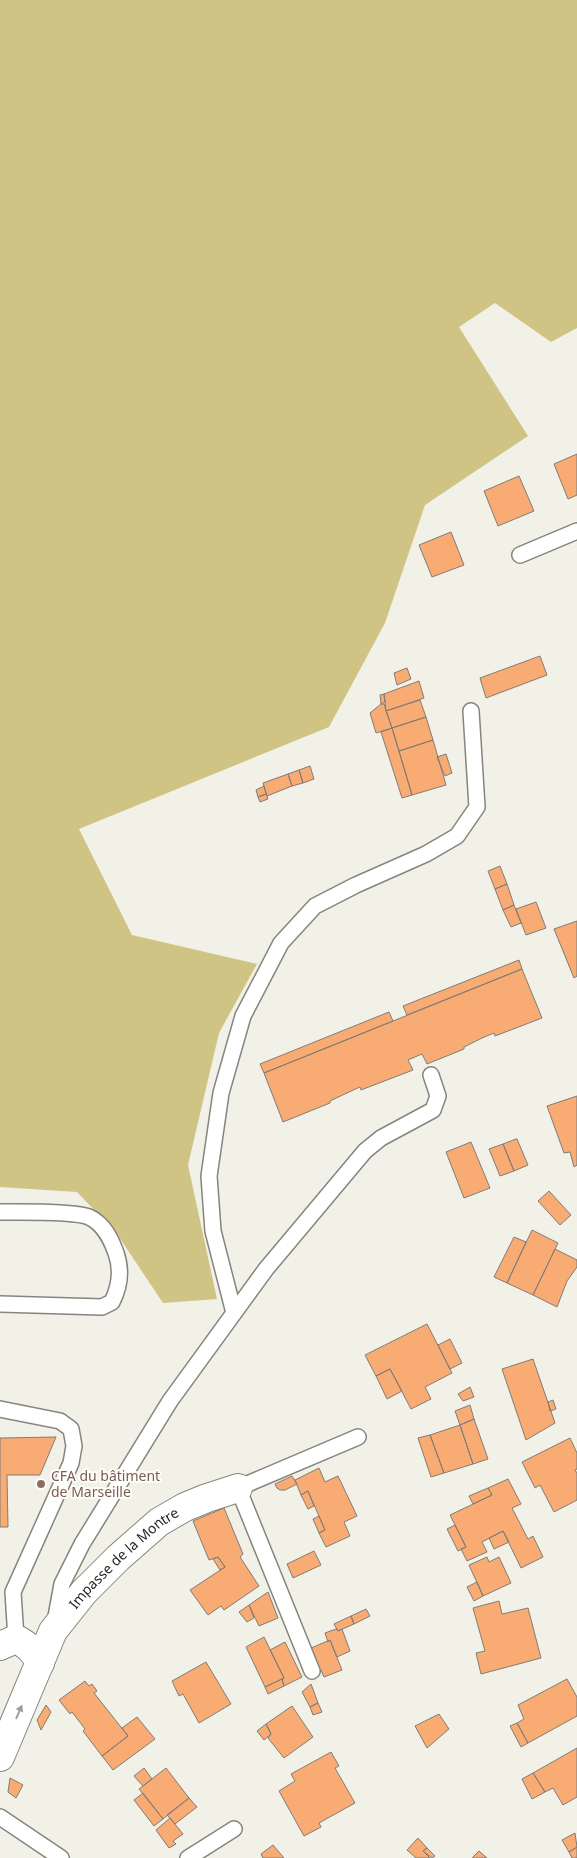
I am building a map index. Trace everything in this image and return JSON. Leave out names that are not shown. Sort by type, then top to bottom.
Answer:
[{"type":"street","name":"Impasse de la Montre","points":[[0,1757],[53,1631],[84,1592],[118,1558],[159,1522],[185,1507],[238,1488]]},
{"type":"street","points":[[8,1642],[27,1644],[36,1653],[40,1663]]},
{"type":"lane","points":[[520,555],[577,530]]},
{"type":"lane","points":[[234,1313],[213,1231],[209,1176],[222,1093],[243,1016],[281,943],[315,906],[356,885],[426,854],[457,836],[477,807],[471,711]]},
{"type":"lane","points":[[53,1631],[62,1584],[82,1544],[170,1401],[266,1270],[365,1151],[381,1138],[433,1110],[438,1096],[431,1075]]},
{"type":"lane","points":[[0,1212],[89,1216],[106,1230],[118,1260],[120,1281],[112,1302],[102,1307],[0,1304]]},
{"type":"lane","points":[[0,1409],[60,1421],[71,1429],[74,1446],[71,1463],[13,1592],[8,1642]]},
{"type":"lane","points":[[312,1671],[238,1488],[358,1437]]},
{"type":"lane","points":[[0,1817],[61,1858]]},
{"type":"lane","points":[[188,1858],[234,1829]]},
{"type":"shaded area","points":[[0,0],[577,0],[577,328],[551,342],[495,303],[459,327],[528,436],[425,505],[385,623],[329,727],[79,829],[132,935],[257,964],[219,1033],[188,1165],[217,1299],[163,1303],[117,1234],[77,1192],[0,1187]]},
{"type":"building","points":[[577,454],[577,495],[568,499],[554,464]]},
{"type":"building","points":[[519,476],[534,511],[498,526],[484,491]]},
{"type":"building","points":[[451,532],[464,565],[432,577],[419,545]]},
{"type":"building","points":[[540,656],[547,675],[486,698],[480,678]]},
{"type":"building","points":[[407,668],[411,679],[397,685],[394,673]]},
{"type":"building","points":[[419,681],[424,698],[386,711],[384,694]]},
{"type":"building","points":[[384,694],[385,702],[381,704],[380,695]]},
{"type":"building","points":[[420,700],[426,717],[392,728],[386,711]]},
{"type":"building","points":[[381,704],[384,704],[392,728],[376,733],[370,713]]},
{"type":"building","points":[[426,717],[433,740],[399,751],[392,728]]},
{"type":"building","points":[[392,728],[412,795],[402,798],[381,732]]},
{"type":"building","points":[[433,740],[446,785],[412,795],[399,751]]},
{"type":"building","points":[[446,754],[452,773],[445,776],[437,757]]},
{"type":"building","points":[[310,766],[314,779],[303,783],[299,770]]},
{"type":"building","points":[[299,770],[303,783],[292,786],[288,774]]},
{"type":"building","points":[[288,774],[292,786],[267,796],[263,783]]},
{"type":"building","points":[[264,786],[266,794],[258,797],[256,790]]},
{"type":"building","points":[[266,794],[268,799],[260,802],[258,797]]},
{"type":"building","points":[[500,866],[507,884],[495,889],[488,871]]},
{"type":"building","points":[[507,884],[514,905],[503,910],[495,889]]},
{"type":"building","points":[[536,902],[546,928],[526,935],[516,909]]},
{"type":"building","points":[[514,905],[521,923],[511,927],[503,910]]},
{"type":"building","points":[[577,921],[577,976],[574,978],[554,929]]},
{"type":"building","points":[[519,960],[522,969],[407,1015],[403,1006]]},
{"type":"building","points":[[522,969],[542,1018],[495,1036],[494,1033],[464,1047],[464,1049],[427,1064],[422,1054],[408,1060],[413,1070],[361,1090],[360,1087],[330,1101],[330,1103],[283,1122],[264,1073]]},
{"type":"building","points":[[389,1012],[393,1021],[264,1073],[260,1064]]},
{"type":"building","points":[[577,1096],[577,1165],[574,1167],[570,1152],[564,1153],[547,1106]]},
{"type":"building","points":[[517,1139],[528,1165],[514,1171],[503,1144]]},
{"type":"building","points":[[471,1142],[490,1188],[464,1198],[446,1152]]},
{"type":"building","points":[[503,1144],[514,1171],[500,1176],[489,1149]]},
{"type":"building","points":[[549,1191],[571,1215],[560,1225],[538,1201]]},
{"type":"building","points":[[532,1230],[558,1243],[533,1295],[507,1283]]},
{"type":"building","points":[[514,1237],[526,1242],[507,1283],[494,1277]]},
{"type":"building","points":[[555,1249],[577,1260],[577,1267],[567,1281],[557,1307],[533,1295]]},
{"type":"building","points":[[427,1324],[452,1373],[425,1387],[431,1399],[411,1409],[390,1369],[376,1376],[365,1355]]},
{"type":"building","points":[[450,1339],[462,1363],[450,1369],[438,1345]]},
{"type":"building","points":[[533,1359],[555,1423],[526,1440],[502,1369]]},
{"type":"building","points":[[390,1369],[402,1391],[387,1399],[376,1376]]},
{"type":"building","points":[[470,1387],[474,1397],[463,1401],[458,1394]]},
{"type":"building","points":[[553,1400],[556,1409],[550,1411],[548,1402]]},
{"type":"building","points":[[470,1405],[474,1419],[460,1425],[455,1411]]},
{"type":"building","points":[[474,1419],[488,1459],[473,1464],[460,1425]]},
{"type":"building","points":[[460,1425],[473,1464],[444,1473],[430,1435]]},
{"type":"building","points":[[430,1435],[444,1473],[431,1477],[418,1438]]},
{"type":"building","points":[[56,1437],[40,1475],[7,1475],[8,1527],[0,1527],[0,1438]]},
{"type":"building","points":[[570,1438],[577,1453],[577,1469],[575,1470],[577,1473],[577,1500],[554,1512],[540,1485],[535,1488],[522,1462]]},
{"type":"building","points":[[319,1468],[325,1482],[338,1476],[357,1516],[344,1522],[350,1536],[326,1547],[319,1533],[325,1530],[308,1491],[301,1495],[295,1480]]},
{"type":"building","points":[[292,1476],[297,1484],[285,1490],[277,1488],[275,1484]]},
{"type":"building","points":[[508,1479],[521,1504],[512,1508],[528,1539],[533,1536],[543,1557],[521,1568],[503,1531],[482,1542],[487,1552],[467,1561],[461,1549],[466,1547],[450,1515],[492,1495],[488,1488]]},
{"type":"building","points":[[488,1488],[492,1495],[473,1504],[469,1496]]},
{"type":"building","points":[[308,1491],[314,1506],[308,1509],[301,1495]]},
{"type":"building","points":[[224,1508],[243,1554],[240,1557],[259,1586],[224,1610],[221,1606],[208,1615],[190,1590],[225,1567],[218,1557],[209,1560],[193,1521]]},
{"type":"building","points":[[319,1516],[325,1530],[319,1533],[313,1519]]},
{"type":"building","points":[[455,1525],[466,1547],[458,1551],[447,1529]]},
{"type":"building","points":[[503,1531],[509,1542],[494,1549],[489,1538]]},
{"type":"building","points":[[314,1551],[321,1565],[293,1578],[287,1564]]},
{"type":"building","points":[[218,1557],[225,1567],[220,1570],[213,1559]]},
{"type":"building","points":[[487,1557],[489,1562],[499,1557],[511,1583],[483,1596],[469,1565]]},
{"type":"building","points":[[477,1582],[483,1596],[474,1601],[467,1587]]},
{"type":"building","points":[[268,1592],[278,1618],[259,1626],[249,1605]]},
{"type":"building","points":[[499,1601],[502,1614],[528,1608],[541,1658],[481,1674],[476,1653],[485,1651],[473,1608]]},
{"type":"building","points":[[249,1605],[254,1618],[247,1622],[239,1612]]},
{"type":"building","points":[[366,1609],[370,1616],[354,1624],[351,1616]]},
{"type":"building","points":[[351,1616],[354,1624],[338,1631],[334,1624]]},
{"type":"building","points":[[336,1629],[338,1631],[342,1629],[350,1651],[337,1657],[325,1633]]},
{"type":"building","points":[[264,1637],[284,1678],[265,1687],[246,1647]]},
{"type":"building","points":[[330,1640],[342,1670],[324,1677],[321,1670],[319,1671],[311,1648]]},
{"type":"building","points":[[285,1642],[302,1677],[284,1686],[282,1679],[284,1678],[270,1650]]},
{"type":"building","points":[[206,1662],[231,1704],[199,1723],[183,1694],[179,1696],[172,1681]]},
{"type":"building","points":[[282,1679],[284,1686],[268,1694],[265,1687]]},
{"type":"building","points":[[567,1679],[577,1697],[577,1716],[528,1743],[517,1723],[524,1719],[518,1705]]},
{"type":"building","points":[[85,1681],[89,1686],[92,1684],[97,1691],[94,1693],[128,1736],[102,1756],[83,1731],[85,1729],[72,1712],[70,1714],[59,1700]]},
{"type":"building","points":[[311,1684],[318,1703],[310,1707],[302,1692]]},
{"type":"building","points":[[318,1703],[322,1712],[313,1715],[310,1707]]},
{"type":"building","points":[[46,1705],[51,1712],[41,1730],[37,1720]]},
{"type":"building","points":[[292,1706],[313,1737],[284,1758],[268,1738],[271,1734],[266,1724]]},
{"type":"building","points":[[439,1714],[449,1729],[427,1748],[415,1726]]},
{"type":"building","points":[[137,1717],[155,1739],[113,1770],[102,1756],[128,1736],[122,1728]]},
{"type":"building","points":[[517,1723],[528,1743],[521,1747],[510,1726]]},
{"type":"building","points":[[266,1724],[271,1734],[264,1740],[257,1731]]},
{"type":"building","points":[[577,1748],[577,1797],[563,1805],[553,1788],[545,1792],[533,1773]]},
{"type":"building","points":[[331,1752],[339,1766],[335,1768],[355,1803],[319,1823],[321,1827],[304,1836],[279,1791],[295,1781],[291,1774]]},
{"type":"building","points":[[144,1768],[152,1779],[143,1786],[134,1776]]},
{"type":"building","points":[[166,1768],[189,1798],[163,1819],[139,1789]]},
{"type":"building","points":[[533,1773],[545,1792],[532,1799],[522,1779]]},
{"type":"building","points":[[10,1778],[23,1785],[16,1798],[8,1792]]},
{"type":"building","points":[[143,1793],[163,1819],[154,1826],[134,1800]]},
{"type":"building","points":[[189,1798],[197,1807],[175,1824],[167,1815]]},
{"type":"building","points":[[170,1818],[183,1834],[173,1841],[176,1844],[169,1848],[156,1830]]},
{"type":"building","points":[[575,1833],[577,1847],[569,1852],[562,1840]]},
{"type":"building","points":[[418,1838],[427,1848],[423,1851],[430,1858],[416,1858],[407,1850]]},
{"type":"building","points":[[273,1845],[284,1858],[263,1858],[261,1854]]},
{"type":"building","points":[[577,1847],[577,1858],[572,1858],[569,1852]]},
{"type":"building","points":[[427,1848],[435,1856],[432,1858],[423,1851]]},
{"type":"building","points":[[479,1851],[487,1858],[472,1858]]},
{"type":"place","name":"CFA du bâtiment de Marseille","points":[[41,1484]]}]
